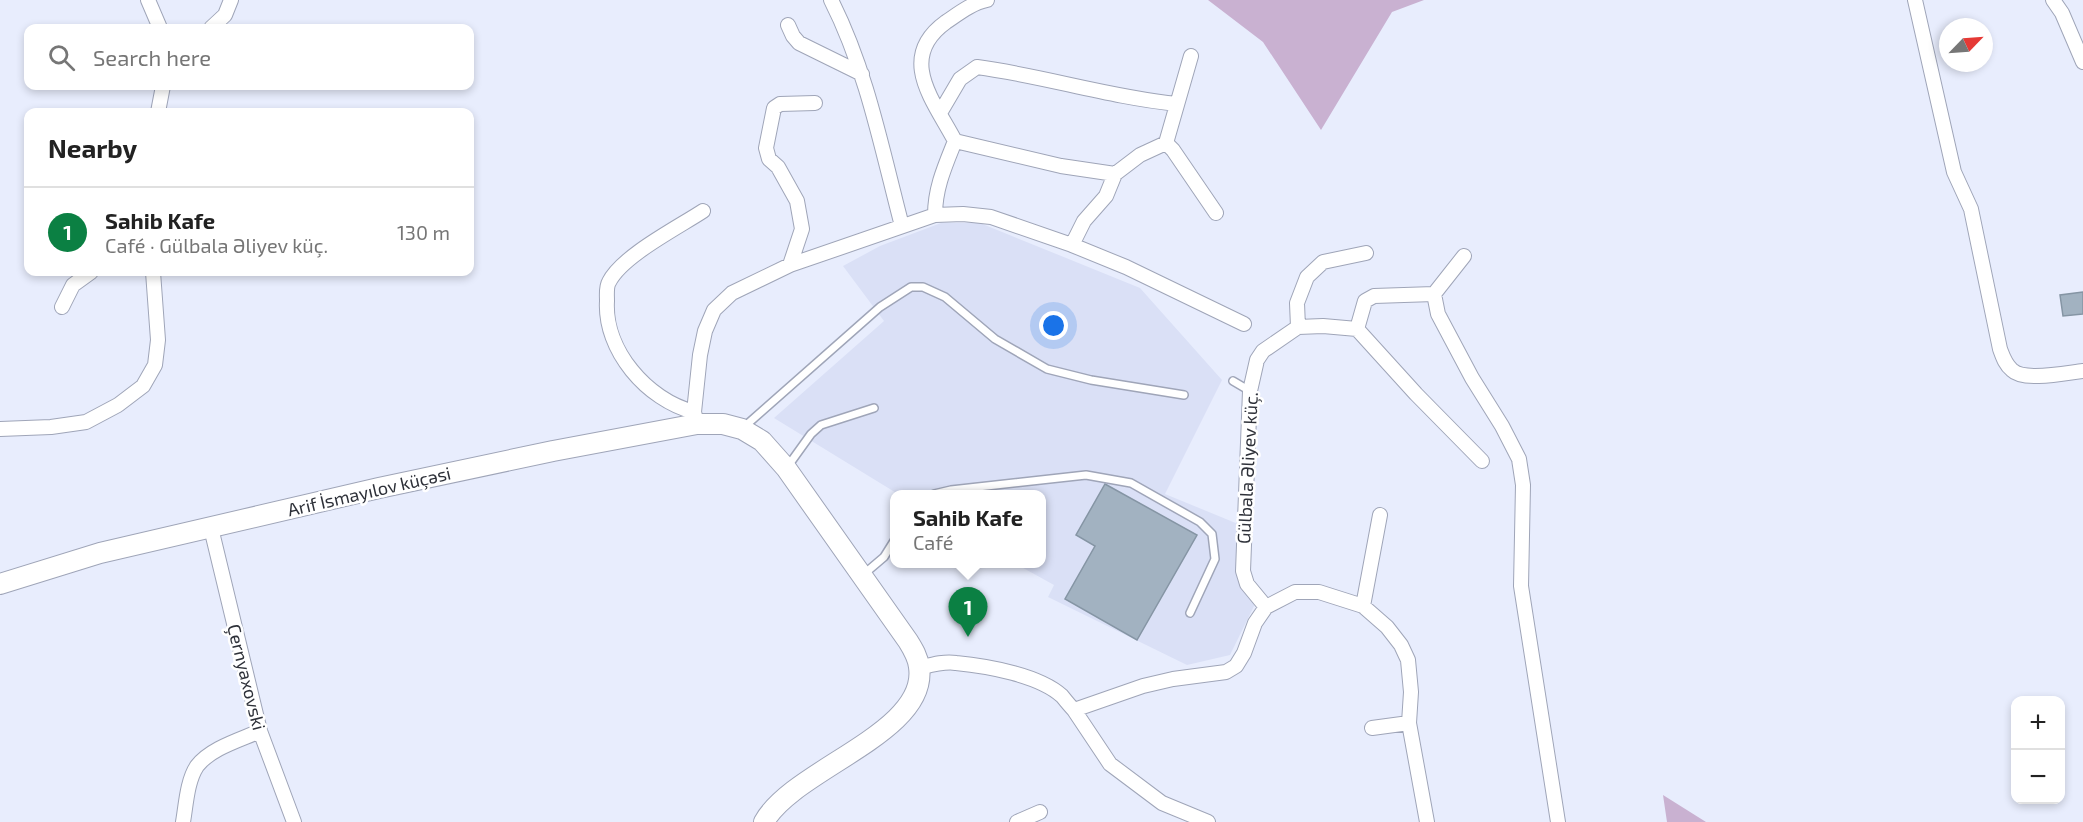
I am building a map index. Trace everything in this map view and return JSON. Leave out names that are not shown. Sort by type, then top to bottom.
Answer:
[{"type":"street","points":[[148,0],[158,24]]},
{"type":"street","points":[[215,24],[225,15],[231,0]]},
{"type":"street","points":[[831,0],[844,26],[862,74],[902,226]]},
{"type":"street","points":[[935,215],[935,199],[939,183],[955,141],[924,84],[920,64],[923,51],[934,31],[980,1],[987,0]]},
{"type":"street","points":[[1915,0],[1954,172],[1971,209],[2000,349],[2005,362],[2013,372],[2024,376],[2083,371]]},
{"type":"street","points":[[2053,0],[2062,13],[2083,62]]},
{"type":"street","points":[[788,25],[793,36],[800,43],[862,74]]},
{"type":"street","points":[[1166,143],[1191,56]]},
{"type":"street","points":[[940,113],[960,79],[977,67],[1016,72],[1138,100],[1176,104]]},
{"type":"street","points":[[159,108],[161,90]]},
{"type":"street","points":[[790,265],[802,229],[797,201],[778,167],[769,159],[766,148],[774,108],[780,104],[815,103]]},
{"type":"street","points":[[955,141],[1061,165],[1115,174]]},
{"type":"street","points":[[1072,245],[1084,221],[1106,196],[1115,174],[1140,154],[1166,143]]},
{"type":"street","points":[[1166,143],[1216,213]]},
{"type":"street","points":[[703,211],[626,260],[608,283],[606,311],[611,337],[628,365],[648,387],[695,418],[700,355],[705,332],[714,310],[732,293],[790,265],[935,215],[963,214],[991,217],[1072,245],[1126,267],[1244,324]]},
{"type":"street","points":[[1366,253],[1323,262],[1307,277],[1297,303],[1298,327],[1323,326],[1358,329],[1416,394],[1482,461]]},
{"type":"street","points":[[1464,256],[1434,294],[1438,314],[1519,459],[1523,485],[1521,586],[1558,822]]},
{"type":"street","points":[[62,307],[73,285],[85,276]]},
{"type":"street","points":[[0,429],[51,427],[86,422],[118,405],[143,386],[155,365],[158,340],[153,276]]},
{"type":"street","points":[[1358,329],[1365,301],[1374,296],[1434,294]]},
{"type":"street","name":"Gülbala Əliyev küç.","points":[[1266,607],[1247,584],[1243,571],[1250,391],[1257,360],[1263,351],[1298,327]]},
{"type":"street","name":"Arif İsmayılov küçəsi","points":[[0,584],[100,553],[695,418],[742,429]]},
{"type":"street","points":[[742,429],[762,441],[786,468],[908,641],[919,668],[918,684],[912,700],[883,732],[797,787],[777,805],[764,822]]},
{"type":"street","points":[[1363,606],[1380,515]]},
{"type":"street","name":"Çernyaxovski","points":[[211,528],[260,731],[294,822]]},
{"type":"street","points":[[1074,710],[1153,683],[1173,678],[1226,672],[1236,666],[1255,623],[1266,607],[1295,592],[1319,592],[1363,606],[1387,627],[1401,645],[1408,660],[1411,692],[1409,723],[1427,822]]},
{"type":"street","points":[[919,668],[955,662],[1012,673],[1041,684],[1061,695],[1074,710],[1110,764],[1162,803],[1208,822]]},
{"type":"street","points":[[1372,728],[1409,723]]},
{"type":"street","points":[[183,822],[189,788],[197,766],[213,753],[260,731]]},
{"type":"street","points":[[1017,822],[1040,812]]},
{"type":"lane","points":[[742,429],[880,306],[911,287],[923,287],[945,297],[995,339],[1047,369],[1091,380],[1184,395]]},
{"type":"lane","points":[[1233,381],[1250,391]]},
{"type":"lane","points":[[786,468],[810,434],[821,425],[874,408]]},
{"type":"lane","points":[[948,490],[1086,475],[1131,483],[1200,522],[1212,534],[1215,559],[1190,613]]},
{"type":"lane","points":[[862,576],[884,557],[890,547]]},
{"type":"shaded area","points":[[1208,0],[1424,0],[1392,12],[1321,130],[1263,42]]},
{"type":"shaded area","points":[[941,223],[980,223],[1140,288],[1222,380],[1165,494],[1243,526],[1238,567],[1255,604],[1230,655],[1187,665],[1048,597],[1054,585],[1023,568],[1046,568],[1046,490],[891,490],[774,418],[884,321],[843,266],[880,246]]},
{"type":"shaded area","points":[[1663,795],[1706,822],[1667,822]]},
{"type":"building","points":[[2083,292],[2083,314],[2063,316],[2060,295]]},
{"type":"building","points":[[1105,484],[1197,535],[1137,640],[1065,599],[1095,546],[1076,535]]},
{"type":"place","name":"Sahib Kafe","points":[[968,637]]}]
